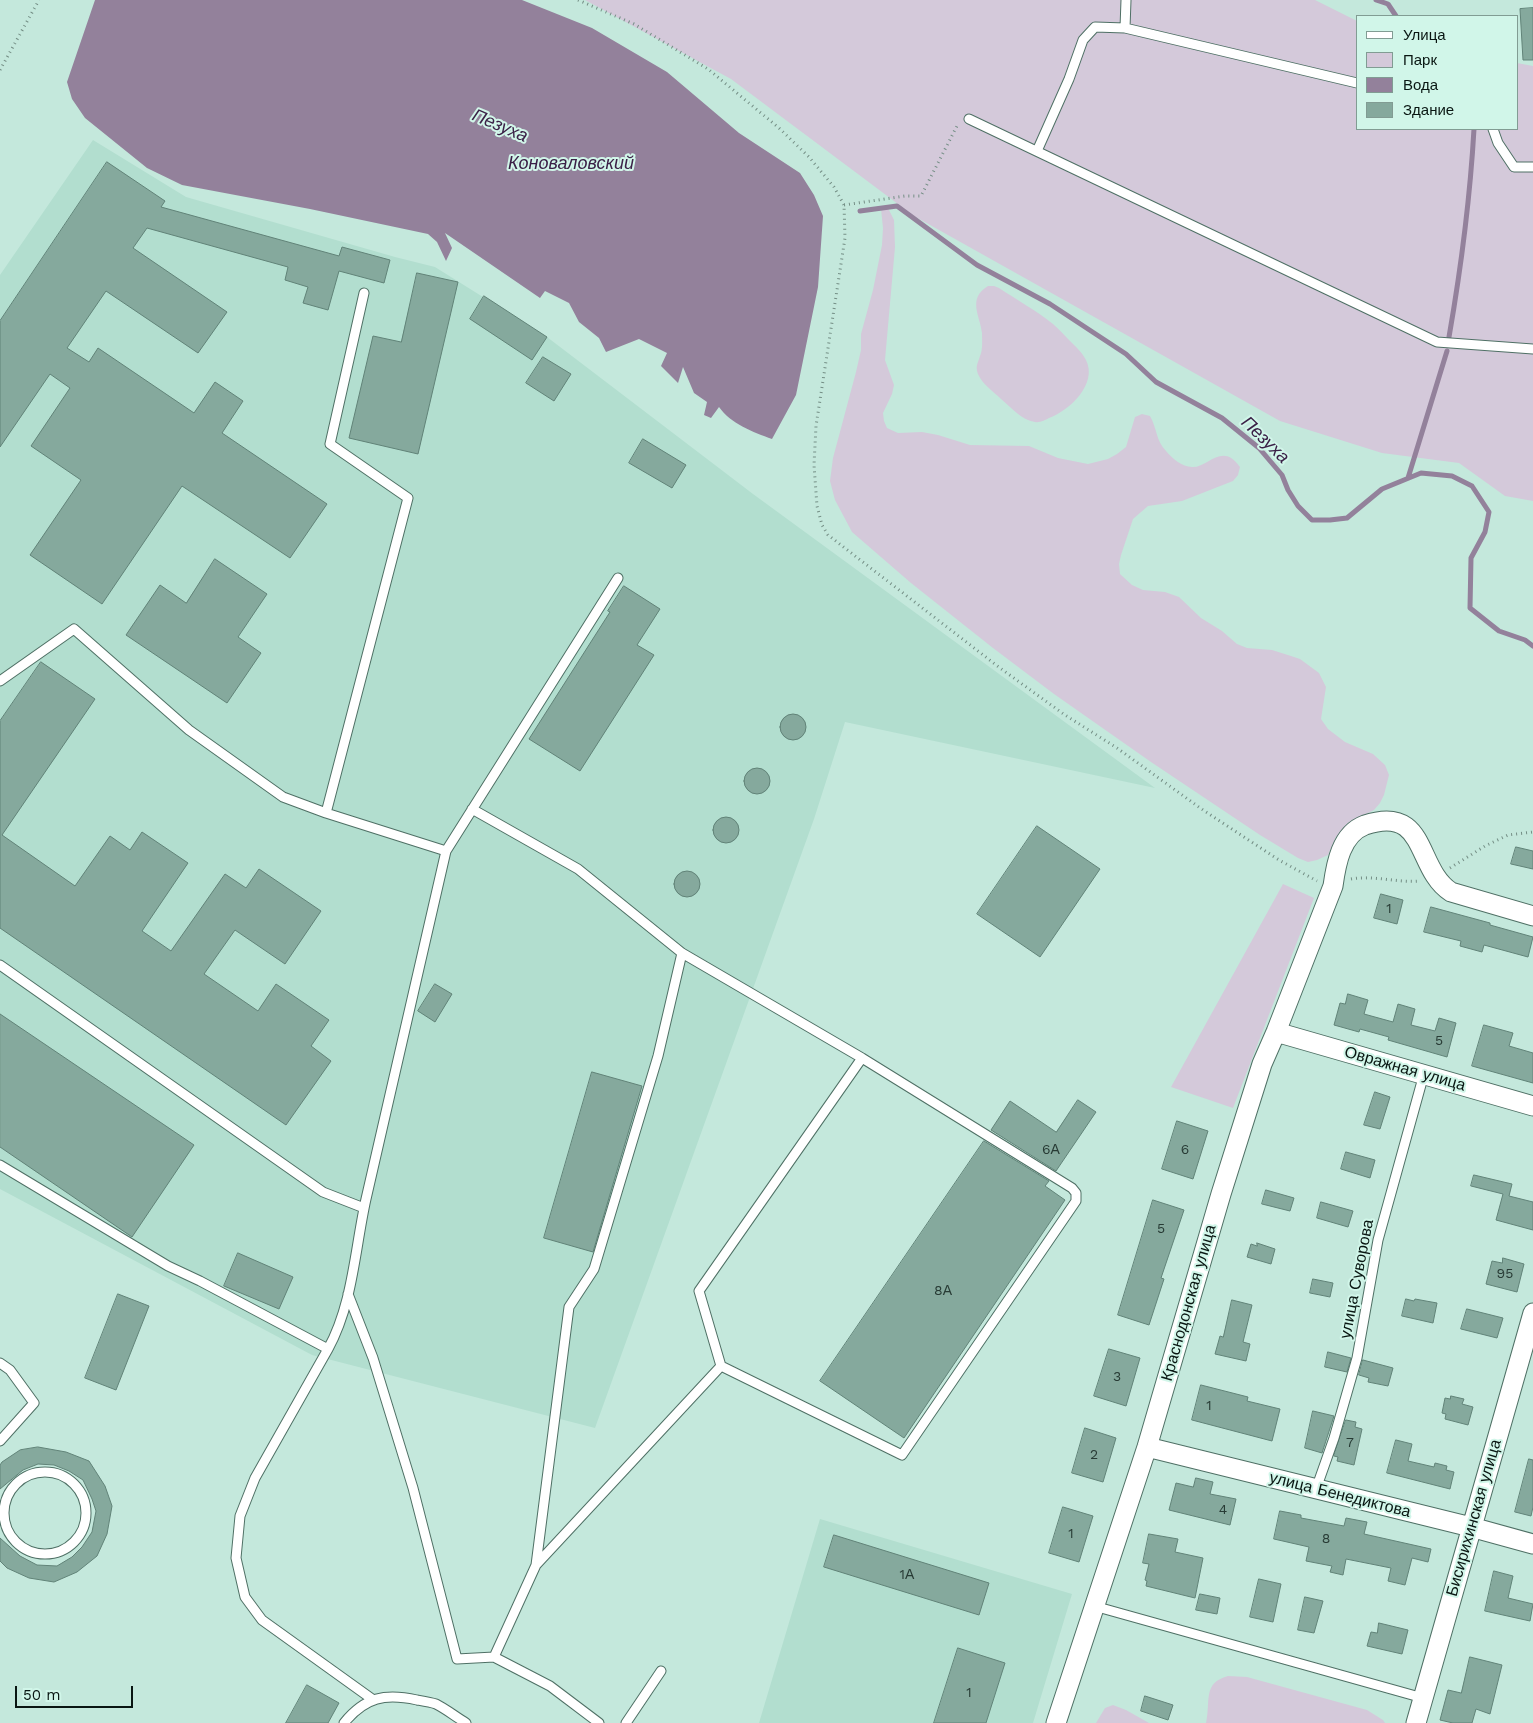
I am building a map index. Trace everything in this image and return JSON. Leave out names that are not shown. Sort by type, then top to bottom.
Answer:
[{"type":"street","name":"Краснодонская улица","points":[[1056,1723],[1147,1447],[1221,1194],[1262,1064],[1333,886],[1336,866],[1349,835],[1361,827],[1386,820],[1395,821],[1410,832],[1429,863],[1435,877],[1443,887],[1451,892],[1533,916]]},
{"type":"street","name":"Овражная улица","points":[[1276,1032],[1533,1106]]},
{"type":"street","name":"Бисирихинская улица","points":[[1416,1723],[1533,1313]]},
{"type":"street","name":"улица Бенедиктова","points":[[1147,1447],[1533,1544]]},
{"type":"lane","points":[[1125,28],[1126,0]]},
{"type":"lane","points":[[1037,151],[1069,79],[1083,40],[1095,27],[1125,28],[1356,83]]},
{"type":"lane","points":[[969,119],[1437,342],[1533,349]]},
{"type":"lane","points":[[1493,130],[1498,143],[1514,167],[1533,167]]},
{"type":"lane","points":[[326,813],[408,498],[330,444],[364,293]]},
{"type":"lane","points":[[372,1699],[262,1620],[245,1597],[236,1558],[240,1516],[255,1478],[337,1333],[348,1294],[364,1208],[446,851],[618,578]]},
{"type":"lane","points":[[0,681],[74,629],[189,730],[284,797],[326,813],[446,851]]},
{"type":"lane","points":[[472,809],[578,869],[682,953],[862,1058],[1072,1188],[1076,1193],[1076,1200],[902,1455],[720,1366],[699,1290],[862,1058]]},
{"type":"lane","points":[[494,1657],[536,1565],[569,1307],[594,1269],[658,1056],[682,953]]},
{"type":"lane","points":[[0,965],[323,1192],[364,1208]]},
{"type":"lane","name":"улица Суворова","points":[[1316,1489],[1334,1438],[1357,1358],[1378,1240],[1424,1074]]},
{"type":"lane","points":[[0,1165],[168,1266],[328,1349]]},
{"type":"lane","points":[[348,1294],[373,1358],[413,1488],[458,1659],[494,1657],[550,1686],[599,1723]]},
{"type":"lane","points":[[0,1363],[10,1370],[34,1403],[0,1441]]},
{"type":"lane","points":[[536,1565],[720,1366]]},
{"type":"lane","points":[[40,1472],[53,1473],[65,1477],[76,1486],[83,1497],[86,1510],[85,1523],[80,1536],[71,1546],[58,1552],[44,1555],[30,1552],[18,1545],[9,1535],[4,1521],[4,1492],[27,1476],[40,1472]]},
{"type":"lane","points":[[1094,1606],[1423,1698]]},
{"type":"lane","points":[[626,1723],[661,1671]]},
{"type":"lane","points":[[344,1723],[351,1714],[372,1699],[386,1697],[406,1698],[435,1704],[466,1723]]},
{"type":"path","points":[[0,70],[39,0]]},
{"type":"path","points":[[578,0],[634,24],[708,69],[779,128],[809,157],[834,187],[844,205],[845,238],[816,426],[814,465],[817,506],[822,525],[828,535],[1064,715],[1117,748],[1203,810],[1279,860],[1314,880],[1333,886]]},
{"type":"path","points":[[844,205],[905,196],[921,196],[927,188],[959,122],[969,119]]},
{"type":"shaded area","points":[[93,140],[186,197],[435,267],[547,337],[753,494],[1155,788],[845,722],[814,819],[595,1428],[312,1355],[0,1189],[0,275]]},
{"type":"shaded area","points":[[820,1519],[1072,1594],[1033,1723],[759,1723]]},
{"type":"green space","points":[[585,0],[1315,0],[1356,20],[1356,130],[1518,130],[1518,63],[1533,66],[1533,501],[1505,496],[1459,463],[1382,453],[1280,421],[914,216],[731,79]]},
{"type":"green space","points":[[888,208],[894,220],[895,247],[885,360],[894,385],[883,413],[887,428],[898,433],[922,432],[938,435],[970,445],[1029,446],[1058,458],[1088,464],[1108,459],[1126,447],[1135,417],[1142,414],[1150,416],[1158,439],[1163,447],[1181,464],[1188,467],[1198,466],[1215,458],[1227,456],[1240,467],[1238,475],[1233,481],[1182,501],[1148,506],[1133,519],[1121,555],[1119,564],[1120,574],[1132,585],[1143,590],[1165,592],[1179,597],[1201,618],[1222,631],[1237,644],[1247,648],[1272,650],[1300,659],[1319,673],[1326,687],[1321,719],[1328,729],[1345,742],[1373,754],[1385,765],[1389,775],[1380,803],[1374,810],[1348,823],[1336,837],[1328,855],[1308,862],[1298,858],[1260,835],[1151,762],[1054,694],[993,648],[911,583],[852,532],[835,500],[830,481],[833,458],[861,350],[861,334],[873,290],[882,245],[881,209]]},
{"type":"green space","points":[[988,286],[999,288],[1047,319],[1083,354],[1089,369],[1085,387],[1073,403],[1057,414],[1039,422],[1025,419],[1016,413],[980,378],[977,367],[982,351],[982,333],[976,302],[978,296]]},
{"type":"green space","points":[[1283,884],[1314,898],[1233,1108],[1171,1087]]},
{"type":"green space","points":[[1228,1676],[1247,1677],[1367,1710],[1385,1723],[1206,1723],[1211,1688],[1214,1683]]},
{"type":"green space","points":[[1113,1705],[1149,1723],[1096,1723],[1105,1708]]},
{"type":"water","name":"Коноваловский","points":[[95,0],[522,0],[592,28],[667,72],[739,133],[800,173],[814,195],[823,216],[818,287],[796,395],[772,439],[736,423],[719,407],[711,418],[704,415],[707,402],[694,393],[683,367],[678,383],[661,366],[667,353],[639,339],[606,352],[599,338],[579,322],[569,303],[545,291],[540,298],[445,233],[452,248],[446,261],[437,242],[428,234],[182,185],[147,168],[85,118],[72,99],[67,82]]},
{"type":"building","points":[[1533,8],[1533,60],[1523,60],[1520,9]]},
{"type":"building","points":[[107,162],[165,201],[161,207],[339,256],[342,247],[390,260],[384,283],[339,271],[328,310],[303,303],[308,287],[285,280],[288,267],[147,228],[133,248],[227,312],[198,353],[106,291],[67,348],[89,362],[98,348],[194,413],[215,382],[243,401],[222,433],[327,504],[290,558],[182,486],[102,604],[30,555],[81,480],[31,446],[70,388],[50,374],[0,447],[0,321]]},
{"type":"building","points":[[417,273],[458,282],[418,454],[349,438],[373,336],[401,342]]},
{"type":"building","points":[[484,296],[547,337],[532,360],[470,319]]},
{"type":"building","points":[[543,357],[571,374],[554,401],[526,383]]},
{"type":"building","points":[[643,439],[686,465],[672,488],[629,463]]},
{"type":"building","points":[[215,559],[267,594],[238,637],[261,653],[227,703],[126,635],[160,585],[186,603]]},
{"type":"building","points":[[624,586],[660,609],[637,645],[654,655],[580,771],[529,739],[610,612],[608,611]]},
{"type":"building","points":[[41,662],[95,699],[2,835],[75,886],[110,836],[130,850],[142,832],[188,863],[142,931],[171,951],[225,874],[246,888],[259,869],[321,911],[285,964],[235,930],[204,974],[258,1011],[276,984],[329,1020],[311,1046],[331,1061],[286,1125],[0,928],[0,721]]},
{"type":"building","points":[[793,714],[802,718],[806,727],[802,736],[793,740],[784,736],[780,727],[784,718]]},
{"type":"building","points":[[757,768],[766,772],[770,781],[766,790],[757,794],[748,790],[744,781],[748,772]]},
{"type":"building","points":[[726,817],[735,821],[739,830],[735,839],[726,843],[717,839],[713,830],[717,821]]},
{"type":"building","points":[[1037,826],[1100,869],[1040,957],[977,914]]},
{"type":"building","points":[[1516,847],[1533,851],[1533,869],[1511,864]]},
{"type":"building","points":[[687,871],[696,875],[700,884],[696,893],[687,897],[678,893],[674,884],[678,875]]},
{"type":"building","points":[[1381,894],[1403,900],[1397,924],[1374,918]]},
{"type":"building","points":[[1431,907],[1533,937],[1528,957],[1484,945],[1482,952],[1460,946],[1461,941],[1424,932]]},
{"type":"building","points":[[435,984],[452,994],[435,1022],[418,1011]]},
{"type":"building","points":[[1348,994],[1368,1000],[1364,1014],[1393,1022],[1398,1004],[1415,1009],[1411,1025],[1435,1031],[1439,1018],[1456,1023],[1447,1057],[1388,1040],[1389,1037],[1360,1029],[1359,1032],[1334,1025],[1340,1003],[1345,1004]]},
{"type":"building","points":[[0,1014],[194,1145],[132,1237],[0,1147]]},
{"type":"building","points":[[1484,1025],[1513,1033],[1509,1046],[1533,1053],[1533,1083],[1472,1066]]},
{"type":"building","points":[[592,1072],[642,1086],[593,1252],[544,1238]]},
{"type":"building","points":[[1375,1092],[1390,1097],[1380,1129],[1364,1125]]},
{"type":"building","points":[[1078,1100],[1096,1112],[1056,1171],[991,1130],[1010,1101],[1056,1132]]},
{"type":"building","points":[[1177,1121],[1208,1131],[1193,1179],[1162,1169]]},
{"type":"building","points":[[984,1141],[1049,1181],[1045,1186],[1065,1200],[904,1438],[820,1381]]},
{"type":"building","points":[[1346,1152],[1375,1160],[1370,1178],[1341,1169]]},
{"type":"building","points":[[1474,1175],[1512,1184],[1509,1196],[1533,1202],[1533,1230],[1496,1220],[1503,1194],[1471,1186]]},
{"type":"building","points":[[1266,1190],[1294,1198],[1290,1211],[1262,1204]]},
{"type":"building","points":[[1153,1200],[1184,1210],[1161,1278],[1164,1279],[1149,1325],[1118,1315]]},
{"type":"building","points":[[1321,1202],[1353,1211],[1348,1227],[1317,1218]]},
{"type":"building","points":[[1257,1243],[1275,1249],[1271,1264],[1247,1257],[1251,1244],[1257,1246]]},
{"type":"building","points":[[238,1253],[293,1277],[279,1309],[224,1286]]},
{"type":"building","points":[[1503,1258],[1524,1264],[1517,1292],[1486,1284],[1492,1261],[1502,1263]]},
{"type":"building","points":[[1313,1279],[1333,1283],[1330,1297],[1310,1293]]},
{"type":"building","points":[[118,1294],[149,1306],[116,1390],[85,1378]]},
{"type":"building","points":[[1406,1299],[1437,1303],[1433,1323],[1402,1316]]},
{"type":"building","points":[[1232,1300],[1252,1305],[1243,1342],[1250,1344],[1246,1361],[1215,1354],[1220,1336],[1223,1337]]},
{"type":"building","points":[[1467,1309],[1503,1318],[1497,1338],[1461,1329]]},
{"type":"building","points":[[1109,1349],[1140,1358],[1126,1406],[1094,1396]]},
{"type":"building","points":[[1328,1352],[1351,1358],[1347,1372],[1325,1367]]},
{"type":"building","points":[[1363,1360],[1393,1368],[1388,1386],[1368,1382],[1369,1378],[1359,1375]]},
{"type":"building","points":[[1201,1385],[1248,1397],[1247,1401],[1280,1409],[1272,1441],[1192,1420]]},
{"type":"building","points":[[1451,1396],[1464,1399],[1462,1404],[1473,1407],[1468,1425],[1445,1419],[1446,1414],[1442,1413],[1445,1398],[1450,1399]]},
{"type":"building","points":[[1313,1411],[1334,1416],[1322,1453],[1305,1448]]},
{"type":"building","points":[[1346,1420],[1356,1422],[1355,1427],[1362,1429],[1354,1465],[1337,1461],[1338,1457],[1334,1456]]},
{"type":"building","points":[[1085,1428],[1116,1438],[1103,1482],[1072,1473]]},
{"type":"building","points":[[1396,1440],[1412,1444],[1408,1461],[1434,1467],[1435,1463],[1447,1466],[1446,1470],[1454,1472],[1450,1489],[1387,1473]]},
{"type":"building","points":[[38,1447],[66,1452],[89,1461],[105,1486],[112,1506],[107,1534],[97,1556],[77,1572],[54,1582],[29,1578],[7,1568],[0,1561],[0,1538],[20,1556],[37,1565],[57,1566],[72,1557],[82,1547],[92,1532],[96,1511],[92,1499],[83,1480],[69,1471],[54,1465],[38,1464],[23,1470],[0,1489],[0,1465],[2,1462],[20,1450]]},
{"type":"building","points":[[1529,1459],[1533,1460],[1533,1507],[1531,1516],[1515,1512]]},
{"type":"building","points":[[1196,1478],[1213,1482],[1210,1494],[1236,1499],[1230,1525],[1169,1510],[1176,1483],[1193,1487]]},
{"type":"building","points":[[1063,1507],[1093,1516],[1079,1562],[1049,1553]]},
{"type":"building","points":[[1280,1511],[1301,1515],[1301,1518],[1344,1526],[1346,1518],[1367,1522],[1364,1534],[1431,1549],[1428,1562],[1412,1558],[1405,1585],[1388,1581],[1391,1568],[1346,1559],[1343,1575],[1330,1572],[1332,1566],[1306,1561],[1309,1547],[1274,1539]]},
{"type":"building","points":[[1149,1534],[1178,1539],[1175,1552],[1203,1558],[1195,1598],[1146,1586],[1147,1581],[1145,1580],[1149,1564],[1143,1563]]},
{"type":"building","points":[[834,1535],[989,1583],[979,1615],[824,1567]]},
{"type":"building","points":[[1494,1571],[1513,1576],[1508,1598],[1533,1604],[1530,1621],[1485,1611]]},
{"type":"building","points":[[1259,1579],[1281,1584],[1273,1622],[1250,1617]]},
{"type":"building","points":[[1200,1594],[1220,1598],[1217,1614],[1196,1610]]},
{"type":"building","points":[[1305,1597],[1323,1601],[1314,1633],[1298,1630]]},
{"type":"building","points":[[1379,1623],[1408,1630],[1402,1654],[1367,1646],[1371,1632],[1377,1633]]},
{"type":"building","points":[[958,1648],[1005,1663],[986,1723],[934,1723]]},
{"type":"building","points":[[1470,1657],[1502,1665],[1490,1714],[1476,1709],[1472,1723],[1453,1723],[1440,1720],[1448,1690],[1461,1693]]},
{"type":"building","points":[[307,1685],[339,1703],[328,1723],[286,1723]]},
{"type":"building","points":[[1145,1696],[1173,1705],[1168,1720],[1141,1711]]},
{"type":"waterway","points":[[1376,0],[1388,4],[1395,15]]},
{"type":"waterway","points":[[1449,337],[1464,233],[1474,130]]},
{"type":"waterway","name":"Пезуха","points":[[860,211],[897,206],[977,265],[1050,304],[1126,354],[1156,382],[1222,418],[1259,448],[1282,475],[1288,490],[1298,506],[1312,520],[1347,518],[1382,489],[1421,473],[1452,476],[1472,486],[1489,512],[1485,532],[1471,558],[1470,608],[1499,631],[1525,640],[1533,646]]},
{"type":"waterway","points":[[1408,478],[1447,351]]}]
